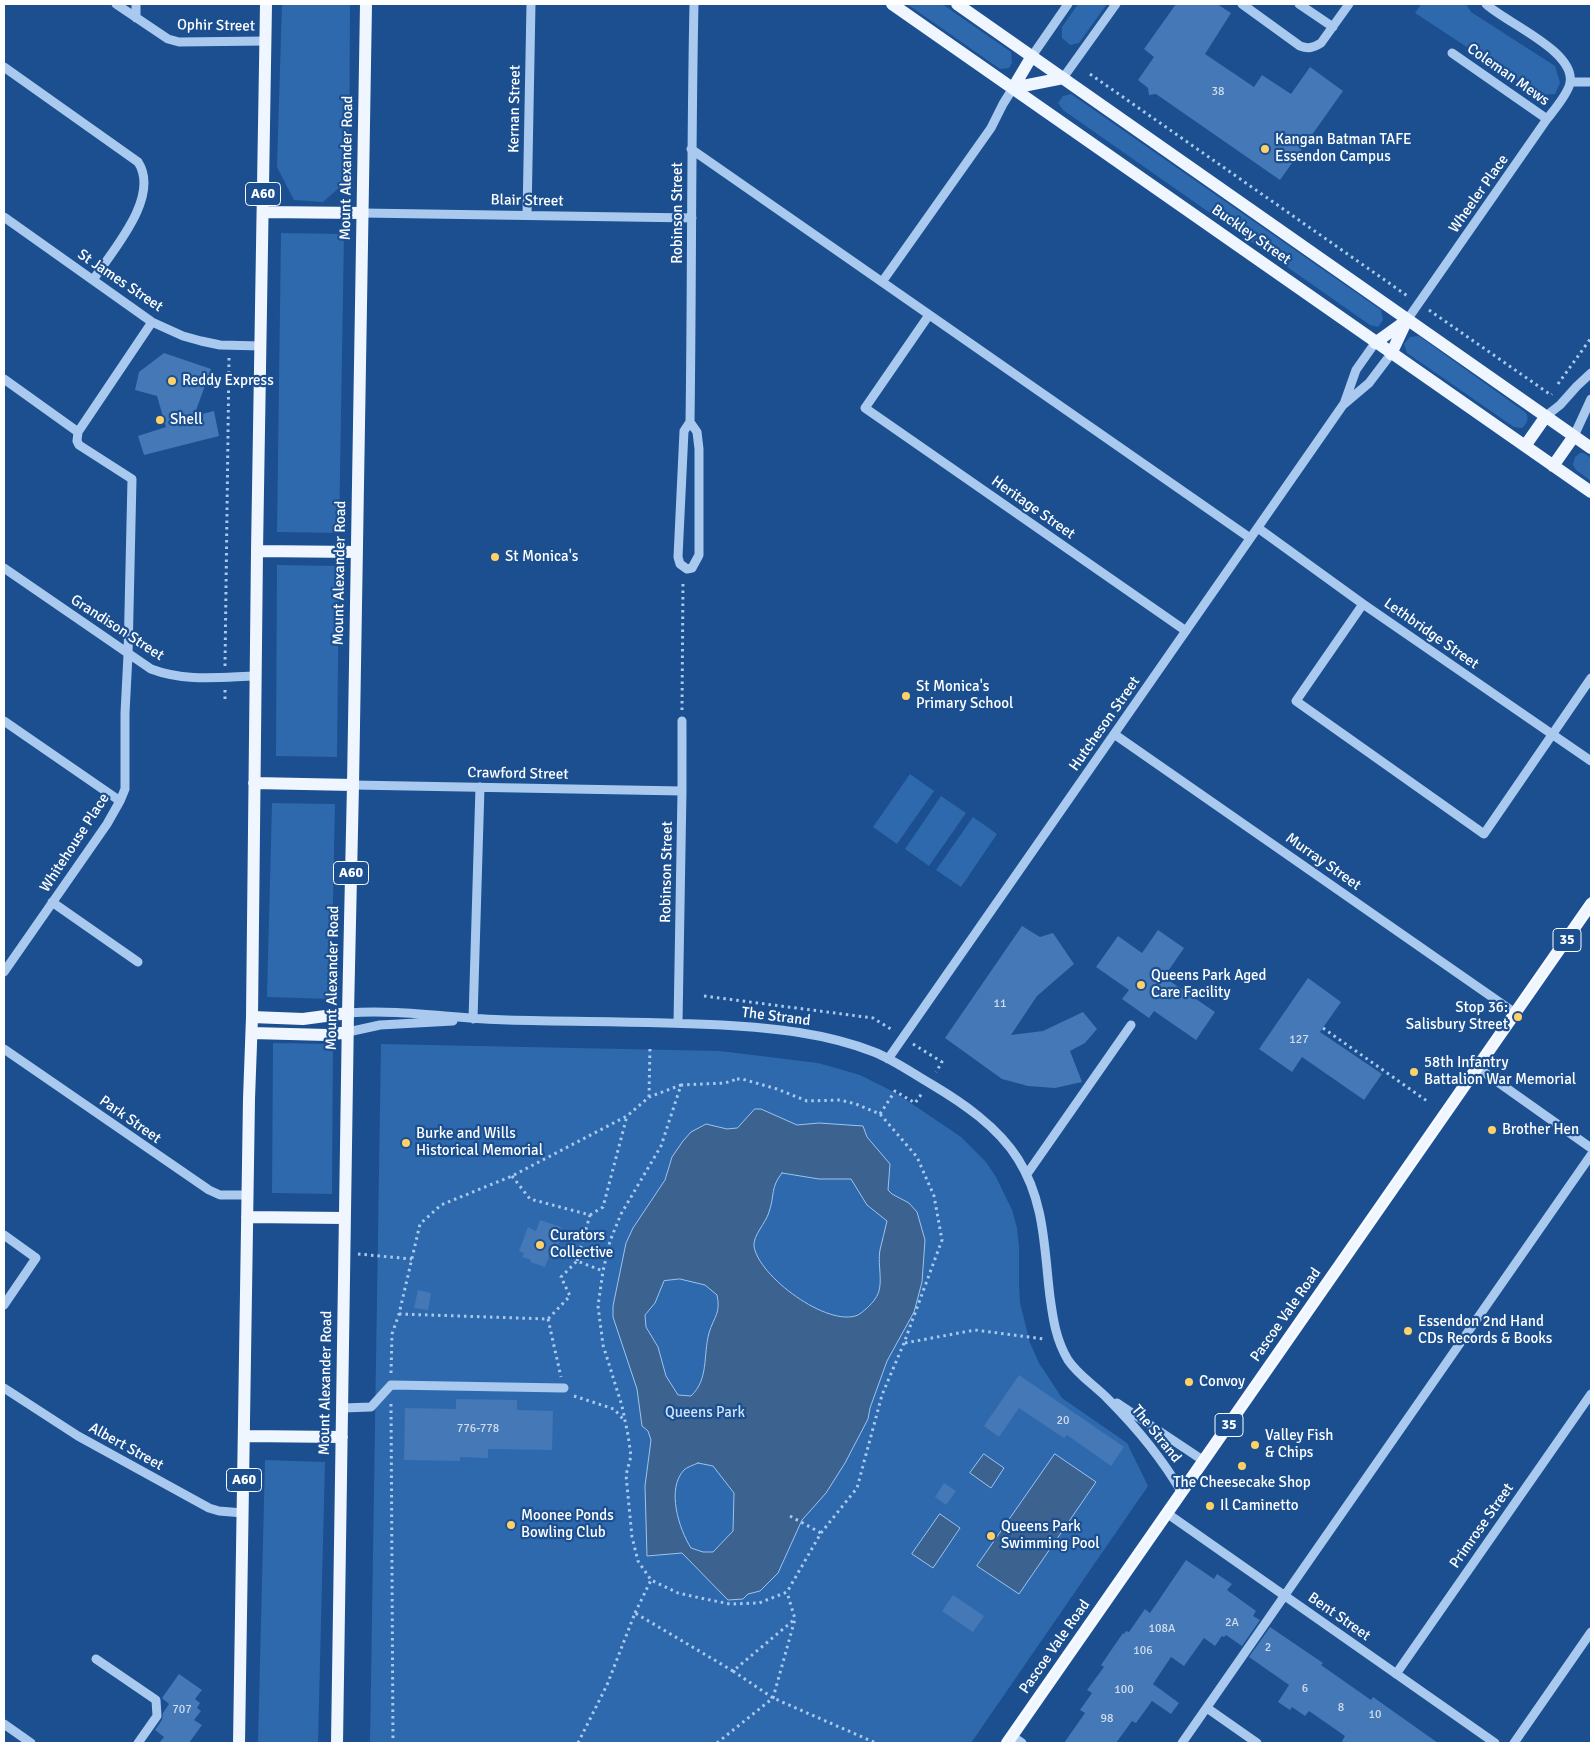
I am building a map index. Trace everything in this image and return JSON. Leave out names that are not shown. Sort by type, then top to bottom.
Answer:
[{"type":"main road","name":"A60","points":[[239,1743],[247,1217],[252,1033],[257,551],[266,4]]},
{"type":"main road","name":"Mount Alexander Road","points":[[337,1743],[344,1218],[366,4]]},
{"type":"main road","name":"Buckley Street","points":[[892,4],[1591,492]]},
{"type":"main road","name":"Buckley Street","points":[[957,4],[1591,448]]},
{"type":"main road","points":[[1013,88],[1032,56]]},
{"type":"main road","points":[[1013,88],[1063,78]]},
{"type":"main road","points":[[263,212],[362,213]]},
{"type":"main road","points":[[1375,343],[1407,320]]},
{"type":"main road","points":[[1391,354],[1407,320]]},
{"type":"main road","points":[[1525,446],[1546,416]]},
{"type":"main road","points":[[1553,466],[1574,436]]},
{"type":"main road","points":[[257,551],[357,552]]},
{"type":"main road","points":[[254,783],[353,785]]},
{"type":"main road","name":"Pascoe Vale Road","points":[[1014,1741],[1204,1461],[1591,904]]},
{"type":"main road","points":[[252,1017],[303,1019],[348,1013]]},
{"type":"main road","points":[[252,1033],[327,1034],[348,1032]]},
{"type":"main road","points":[[247,1217],[344,1218]]},
{"type":"main road","points":[[245,1436],[342,1437]]},
{"type":"street","name":"Ophir Street","points":[[116,4],[168,39],[178,42],[266,41]]},
{"type":"street","points":[[136,4],[136,18]]},
{"type":"street","name":"Kernan Street","points":[[527,215],[531,4]]},
{"type":"street","name":"Robinson Street","points":[[690,422],[697,432],[699,449],[699,555],[692,568],[687,570],[680,564],[678,557],[684,431],[690,422],[691,149],[694,4]]},
{"type":"street","points":[[1032,56],[1068,4]]},
{"type":"street","points":[[1063,78],[1116,4]]},
{"type":"street","points":[[1242,4],[1300,46],[1307,48],[1315,47],[1321,43],[1349,4]]},
{"type":"street","points":[[1299,4],[1333,27]]},
{"type":"street","points":[[1486,4],[1559,54],[1570,73],[1570,82],[1591,82]]},
{"type":"street","name":"Coleman Mews","points":[[1452,53],[1547,119]]},
{"type":"street","points":[[4,67],[138,162],[143,169],[145,178],[144,190],[134,220],[93,280]]},
{"type":"street","name":"Wheeler Place","points":[[1407,320],[1547,119],[1570,82]]},
{"type":"street","points":[[882,282],[991,128],[1013,88]]},
{"type":"street","points":[[691,149],[1250,538]]},
{"type":"street","name":"Blair Street","points":[[362,213],[692,218]]},
{"type":"street","name":"St James Street","points":[[4,218],[152,322],[201,342],[229,346],[261,346]]},
{"type":"street","name":"Heritage Street","points":[[928,315],[865,408],[1186,631]]},
{"type":"street","points":[[4,379],[78,432],[152,322]]},
{"type":"street","name":"Hutcheson Street","points":[[1344,405],[1356,370],[1375,343]]},
{"type":"street","name":"Hutcheson Street","points":[[888,1058],[1344,405],[1369,383],[1391,354]]},
{"type":"street","points":[[1546,416],[1562,403],[1576,386],[1591,373]]},
{"type":"street","points":[[1574,436],[1591,399]]},
{"type":"street","name":"Whitehouse Place","points":[[4,972],[107,824],[125,789],[125,712],[132,479],[79,445],[77,441],[78,432]]},
{"type":"street","name":"Lethbridge Street","points":[[1258,528],[1363,604],[1591,761]]},
{"type":"street","name":"Grandison Street","points":[[4,568],[151,670],[183,678],[256,676]]},
{"type":"street","points":[[1363,604],[1296,701],[1484,834],[1591,678]]},
{"type":"street","points":[[4,720],[120,802]]},
{"type":"street","name":"Robinson Street","points":[[678,1023],[682,721]]},
{"type":"street","name":"Murray Street","points":[[1114,734],[1516,1013]]},
{"type":"street","name":"Crawford Street","points":[[353,785],[682,791]]},
{"type":"street","points":[[473,1019],[480,787]]},
{"type":"street","points":[[52,902],[138,962]]},
{"type":"street","name":"The Strand","points":[[348,1013],[378,1011],[473,1019],[678,1023],[743,1027],[832,1039],[888,1058],[949,1094],[993,1128],[1009,1145],[1027,1174],[1038,1201],[1053,1319],[1058,1340],[1069,1361],[1080,1374],[1104,1395],[1154,1450],[1182,1493]]},
{"type":"street","name":"The Strand","points":[[348,1032],[380,1025],[423,1024],[473,1019]]},
{"type":"street","points":[[1027,1174],[1131,1025]]},
{"type":"street","name":"Park Street","points":[[4,1049],[208,1190],[220,1194],[248,1195]]},
{"type":"street","points":[[1478,1068],[1591,1148]]},
{"type":"street","points":[[1182,1743],[1591,1155]]},
{"type":"street","points":[[4,1236],[36,1258],[4,1305]]},
{"type":"street","points":[[342,1408],[372,1408],[391,1385],[564,1388]]},
{"type":"street","name":"Albert Street","points":[[4,1388],[78,1436],[208,1508],[243,1513]]},
{"type":"street","name":"Primrose Street","points":[[1396,1674],[1591,1394]]},
{"type":"street","name":"The Strand","points":[[1104,1395],[1204,1461]]},
{"type":"street","name":"Bent Street","points":[[1168,1514],[1495,1743]]},
{"type":"street","points":[[1514,1743],[1591,1632]]},
{"type":"street","points":[[96,1659],[156,1700],[157,1716],[138,1743]]},
{"type":"street","points":[[1207,1708],[1257,1743]]},
{"type":"street","points":[[4,1724],[31,1743]]},
{"type":"path","points":[[1090,74],[1551,396],[1591,338]]},
{"type":"path","points":[[225,699],[229,346]]},
{"type":"path","points":[[682,721],[683,568]]},
{"type":"path","points":[[1323,1028],[1427,1101]]},
{"type":"path","points":[[649,1097],[650,1047]]},
{"type":"path","points":[[393,1743],[392,1334],[399,1314],[420,1224],[441,1205],[512,1176],[627,1116],[649,1097],[681,1085],[725,1084],[742,1079],[777,1089],[806,1101],[840,1100],[856,1104],[880,1114],[917,1158],[934,1196],[942,1240],[904,1343],[882,1395],[857,1488],[821,1533],[787,1592],[760,1603],[730,1604],[678,1593],[652,1580],[638,1561],[632,1537],[626,1475],[631,1456],[628,1436],[622,1406],[603,1345],[598,1306],[602,1271],[610,1241],[621,1214],[661,1146],[681,1085]]},
{"type":"path","points":[[512,1176],[530,1199],[590,1215],[603,1208],[627,1116]]},
{"type":"path","points":[[399,1314],[548,1319],[570,1296],[561,1277],[576,1262],[590,1215]]},
{"type":"path","points":[[344,1252],[412,1259]]},
{"type":"path","points":[[576,1262],[602,1271]]},
{"type":"path","points":[[904,1343],[975,1330],[1058,1340]]},
{"type":"path","points":[[790,1516],[821,1533]]},
{"type":"path","points":[[578,1743],[607,1685],[635,1613],[652,1580]]},
{"type":"path","points":[[717,1743],[773,1698],[795,1619],[787,1592]]},
{"type":"path","points":[[635,1613],[773,1698],[876,1743]]},
{"type":"path","points":[[732,1671],[795,1619]]},
{"type":"green space","points":[[282,4],[350,4],[349,179],[323,202],[294,200],[277,167]]},
{"type":"green space","points":[[907,4],[942,4],[1011,52],[1012,63],[1009,68],[1000,69]]},
{"type":"green space","points":[[1078,4],[1107,4],[1079,43],[1070,45],[1062,38],[1062,27]]},
{"type":"green space","points":[[1421,4],[1466,4],[1471,12],[1555,66],[1560,83],[1555,94],[1540,95],[1415,13]]},
{"type":"green space","points":[[1071,94],[1381,310],[1383,320],[1378,327],[1370,325],[1063,110],[1058,103],[1063,96]]},
{"type":"green space","points":[[281,233],[344,234],[339,533],[277,532]]},
{"type":"green space","points":[[1419,336],[1525,412],[1528,418],[1524,426],[1522,428],[1514,427],[1407,353],[1404,344],[1410,337]]},
{"type":"green space","points":[[1580,453],[1584,453],[1591,458],[1591,481],[1576,470],[1573,465],[1575,457]]},
{"type":"green space","points":[[277,565],[339,566],[337,757],[276,756]]},
{"type":"green space","points":[[910,774],[934,791],[897,844],[873,827]]},
{"type":"green space","points":[[941,796],[966,813],[929,866],[905,849]]},
{"type":"green space","points":[[272,803],[335,804],[331,999],[267,997]]},
{"type":"green space","points":[[973,817],[997,834],[961,887],[936,870]]},
{"type":"green space","points":[[273,1043],[333,1044],[332,1194],[272,1193]]},
{"type":"green space","name":"Queens Park","points":[[381,1044],[720,1051],[818,1063],[860,1075],[896,1093],[961,1137],[986,1162],[996,1177],[1012,1210],[1017,1228],[1020,1303],[1030,1343],[1039,1363],[1062,1398],[1127,1443],[1148,1486],[971,1743],[370,1743]]},
{"type":"green space","points":[[265,1460],[325,1462],[318,1743],[258,1743]]},
{"type":"shaded area","points":[[755,1109],[761,1109],[797,1125],[819,1123],[863,1126],[867,1137],[890,1164],[888,1190],[909,1203],[917,1212],[925,1240],[922,1282],[914,1312],[887,1361],[870,1408],[868,1419],[845,1463],[826,1493],[802,1520],[778,1573],[760,1591],[748,1594],[743,1599],[728,1600],[682,1553],[647,1556],[645,1486],[651,1440],[648,1431],[642,1426],[637,1389],[613,1317],[613,1306],[626,1243],[633,1228],[665,1180],[672,1157],[683,1141],[691,1132],[706,1124],[727,1129],[737,1128]],"holes":[[[782,1173],[819,1179],[851,1179],[867,1205],[887,1221],[880,1250],[880,1288],[872,1303],[858,1315],[845,1317],[830,1314],[813,1307],[796,1297],[781,1284],[758,1258],[754,1242],[767,1216],[771,1206],[774,1187]],[[680,1279],[705,1285],[717,1295],[718,1311],[707,1341],[701,1382],[691,1396],[678,1395],[666,1376],[658,1347],[646,1327],[645,1315],[655,1303],[664,1281]],[[698,1463],[713,1466],[734,1493],[733,1531],[713,1552],[703,1552],[691,1548],[682,1530],[675,1498],[679,1478],[685,1469]]]},
{"type":"shaded area","points":[[984,1454],[1004,1468],[991,1488],[970,1473]]},
{"type":"shaded area","points":[[1055,1454],[1096,1482],[1019,1594],[977,1566]]},
{"type":"shaded area","points":[[940,1514],[960,1528],[933,1568],[912,1554]]},
{"type":"building","points":[[1176,4],[1217,4],[1231,13],[1205,54],[1254,87],[1262,75],[1291,94],[1310,67],[1343,91],[1280,180],[1156,94],[1149,95],[1148,88],[1138,80],[1154,57],[1144,49]]},
{"type":"building","points":[[164,353],[211,369],[194,416],[214,411],[219,436],[144,455],[138,436],[166,427],[157,396],[135,390],[139,372]]},
{"type":"building","points":[[1022,926],[1040,937],[1053,933],[1074,964],[1037,996],[1011,1035],[1043,1031],[1083,1012],[1097,1029],[1085,1043],[1070,1051],[1082,1082],[1055,1088],[1028,1086],[1002,1079],[945,1038]]},
{"type":"building","name":"Queens Park Aged Care Facility","points":[[1158,930],[1184,948],[1164,977],[1215,1012],[1196,1040],[1154,1011],[1149,1018],[1122,999],[1129,990],[1096,967],[1118,936],[1142,953]]},
{"type":"building","points":[[1308,978],[1341,1002],[1320,1032],[1382,1074],[1364,1100],[1302,1057],[1292,1072],[1259,1049]]},
{"type":"building","name":"Curators Collective","points":[[540,1220],[561,1227],[557,1238],[560,1239],[555,1255],[550,1254],[545,1267],[530,1262],[531,1260],[522,1257],[524,1253],[519,1251],[528,1227],[536,1231]]},
{"type":"building","points":[[418,1290],[431,1293],[428,1310],[414,1308]]},
{"type":"building","points":[[1019,1375],[1124,1447],[1111,1466],[1067,1435],[1064,1438],[1019,1408],[999,1437],[984,1426]]},
{"type":"building","points":[[456,1399],[517,1400],[517,1410],[553,1411],[552,1450],[488,1449],[488,1458],[460,1457],[460,1461],[404,1460],[405,1408],[456,1409]]},
{"type":"building","points":[[944,1483],[956,1491],[946,1505],[935,1497]]},
{"type":"building","points":[[1186,1560],[1214,1579],[1217,1574],[1232,1584],[1227,1590],[1256,1611],[1253,1616],[1260,1620],[1242,1646],[1226,1635],[1222,1636],[1215,1646],[1204,1638],[1184,1666],[1171,1657],[1153,1684],[1179,1703],[1171,1714],[1152,1701],[1136,1723],[1132,1721],[1116,1743],[1064,1743],[1085,1713],[1080,1710],[1092,1693],[1087,1690],[1104,1667],[1101,1665],[1123,1633],[1129,1632],[1145,1609],[1150,1613]]},
{"type":"building","points":[[953,1595],[984,1616],[973,1632],[942,1611]]},
{"type":"building","points":[[1270,1627],[1323,1663],[1321,1665],[1371,1700],[1373,1697],[1438,1743],[1341,1743],[1345,1736],[1309,1711],[1305,1716],[1292,1707],[1290,1710],[1278,1702],[1289,1685],[1249,1657]]},
{"type":"building","points":[[179,1674],[202,1690],[195,1699],[200,1703],[197,1708],[201,1711],[194,1720],[202,1725],[189,1743],[159,1743],[164,1737],[155,1730],[169,1704],[162,1698]]},
{"type":"tram line","points":[[1002,1743],[1591,896]]},
{"type":"tram line","points":[[1012,1743],[1591,912]]},
{"type":"place","name":"Kangan Batman TAFE Essendon Campus","points":[[1265,149]]},
{"type":"place","name":"Reddy Express","points":[[172,381]]},
{"type":"place","name":"Shell","points":[[160,420]]},
{"type":"place","name":"St Monica's","points":[[495,557]]},
{"type":"place","name":"St Monica's Primary School","points":[[906,696]]},
{"type":"place","name":"Queens Park Aged Care Facility","points":[[1141,985]]},
{"type":"place","name":"Stop 36: Salisbury Street","points":[[1518,1017]]},
{"type":"place","name":"58th Infantry Battalion War Memorial","points":[[1414,1072]]},
{"type":"place","name":"Brother Hen","points":[[1492,1130]]},
{"type":"place","name":"Burke and Wills Historical Memorial","points":[[406,1143]]},
{"type":"place","name":"Curators Collective","points":[[540,1245]]},
{"type":"place","name":"Essendon 2nd Hand CDs Records & Books","points":[[1408,1331]]},
{"type":"place","name":"Convoy","points":[[1189,1382]]},
{"type":"place","name":"Valley Fish & Chips","points":[[1255,1445]]},
{"type":"place","name":"The Cheesecake Shop","points":[[1242,1466]]},
{"type":"place","name":"Il Caminetto","points":[[1210,1506]]},
{"type":"place","name":"Moonee Ponds Bowling Club","points":[[511,1525]]},
{"type":"place","name":"Queens Park Swimming Pool","points":[[991,1536]]}]
